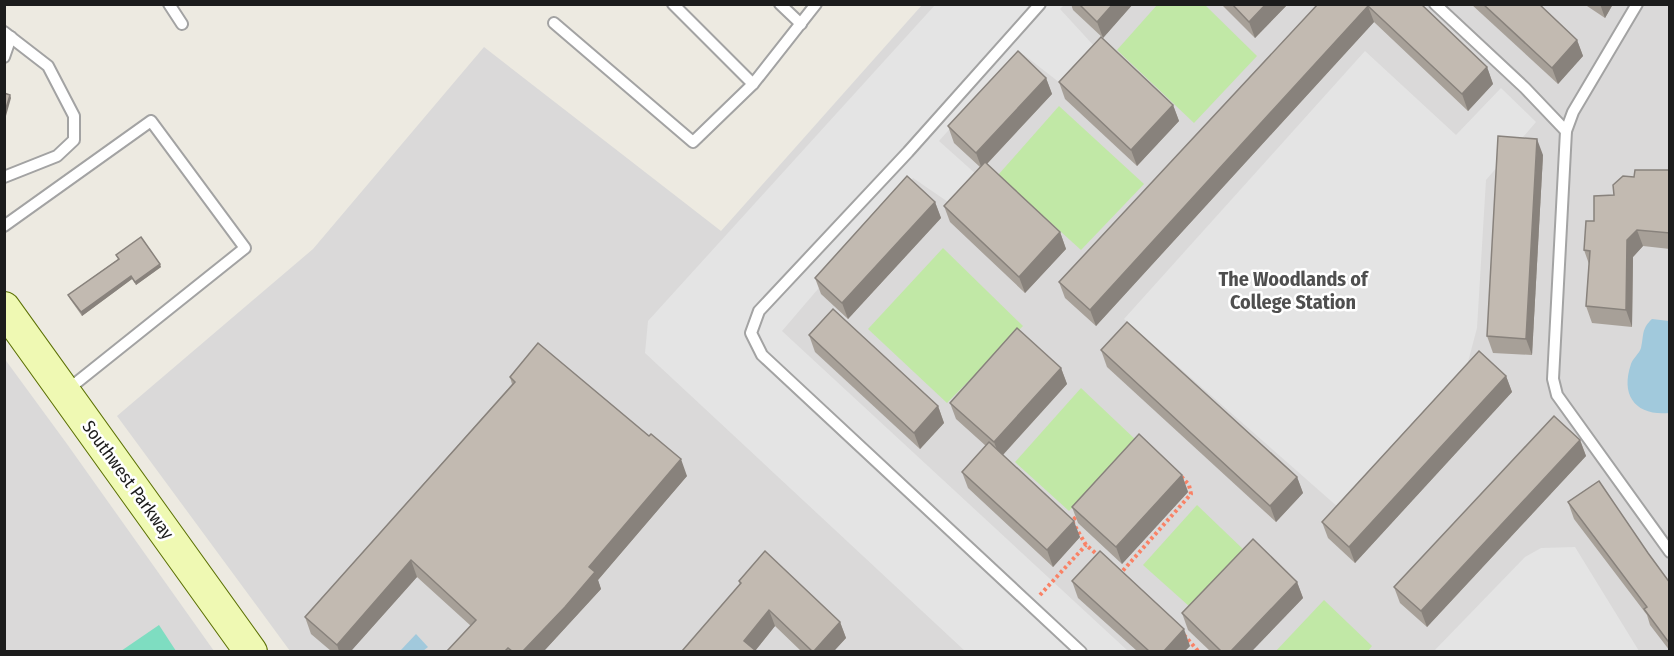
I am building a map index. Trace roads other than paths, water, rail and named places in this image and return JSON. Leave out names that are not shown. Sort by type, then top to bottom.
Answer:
[{"type":"main road","name":"Southwest Parkway","points":[[4,308],[251,651]]},
{"type":"lane","points":[[169,4],[182,24]]},
{"type":"lane","points":[[673,4],[753,84]]},
{"type":"lane","points":[[780,4],[801,24]]},
{"type":"lane","points":[[554,23],[693,142],[753,84],[816,4]]},
{"type":"lane","points":[[1040,4],[908,152],[759,311],[751,333],[762,355],[1081,651]]},
{"type":"lane","points":[[1435,4],[1525,88],[1566,131]]},
{"type":"lane","points":[[1636,4],[1573,112],[1566,131],[1553,361],[1557,394],[1670,552]]},
{"type":"lane","points":[[4,57],[7,37],[48,66],[74,116],[74,140],[57,156],[4,177]]},
{"type":"lane","points":[[4,226],[151,121],[245,248],[64,392]]},
{"type":"water","points":[[1652,319],[1669,321],[1669,413],[1648,411],[1634,402],[1629,394],[1628,375],[1631,364],[1641,348],[1644,329]]},
{"type":"water","points":[[416,634],[428,647],[423,651],[400,651]]},
{"type":"district","name":"The Woodlands of College Station","points":[[1293,290]]}]
